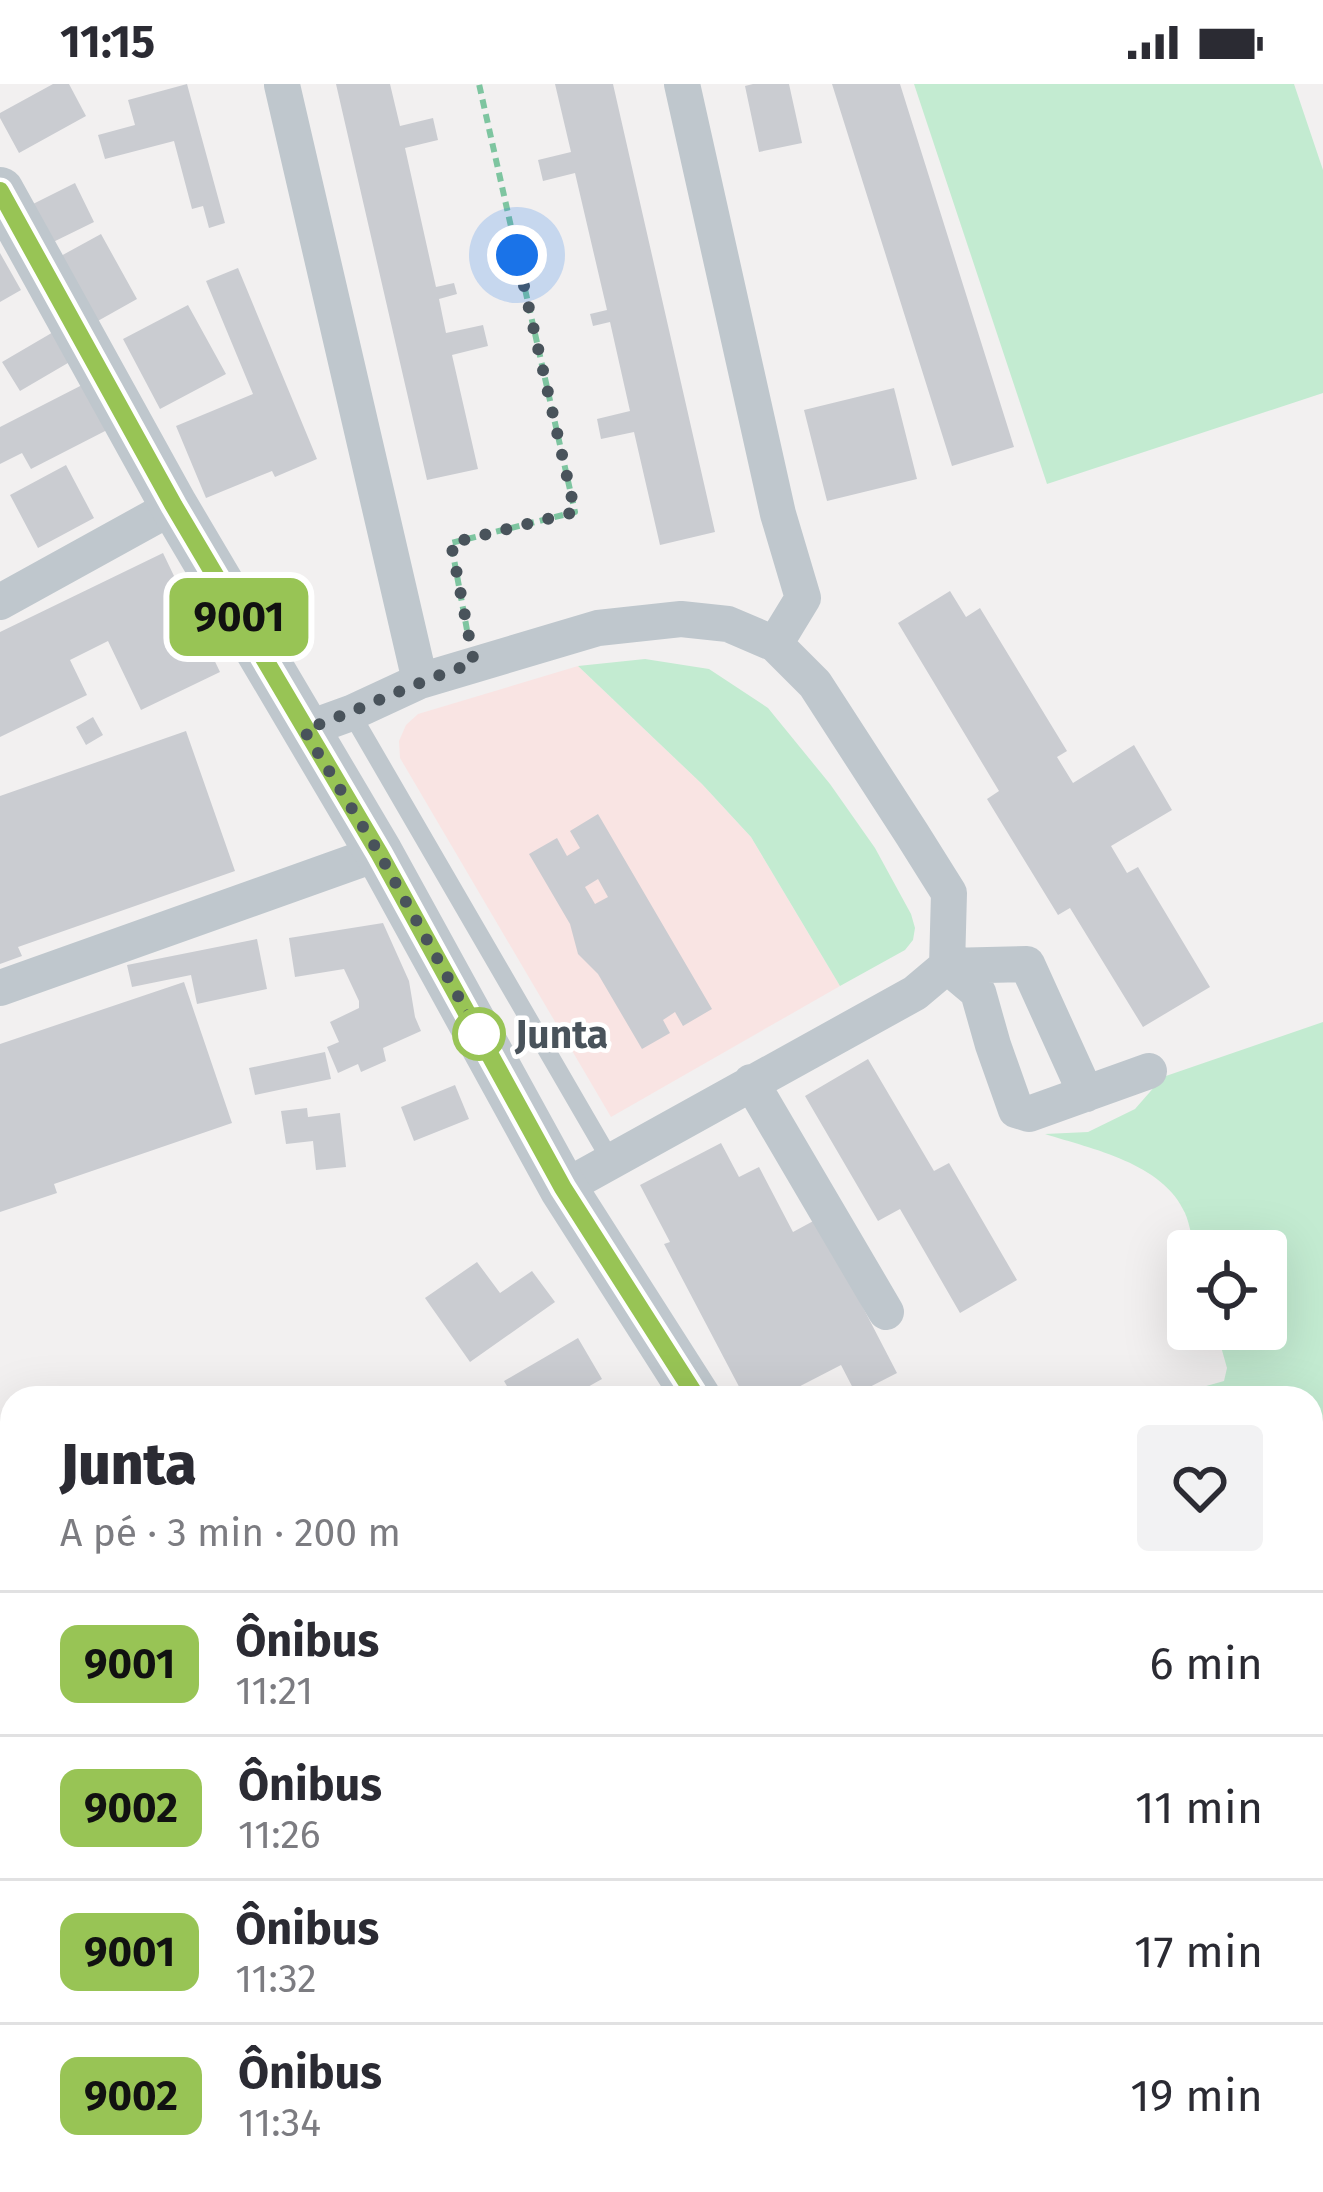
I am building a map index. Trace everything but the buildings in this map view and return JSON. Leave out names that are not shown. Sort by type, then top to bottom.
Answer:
[{"type":"street","points":[[682,84],[778,514],[803,598],[775,644]]},
{"type":"street","points":[[282,85],[420,680]]},
{"type":"street","points":[[0,191],[174,506],[379,853],[563,1188],[690,1386]]},
{"type":"street","points":[[0,602],[174,506]]},
{"type":"street","points":[[304,730],[420,680],[598,628],[681,619],[728,624],[775,644],[815,684],[949,893],[947,966]]},
{"type":"street","points":[[0,988],[379,853]]},
{"type":"street","points":[[563,1188],[915,993],[947,966],[1027,964],[1086,1094]]},
{"type":"street","points":[[947,966],[978,992],[1016,1110],[1029,1114],[1149,1071]]},
{"type":"street","points":[[751,1082],[886,1312]]},
{"type":"lane","points":[[351,712],[611,1161]]},
{"type":"path","points":[[474,663],[451,543],[575,512],[478,84]]},
{"type":"shaded area","points":[[578,666],[751,837],[840,986],[611,1117],[400,758],[399,741],[418,714]]},
{"type":"green space","points":[[914,84],[1294,84],[1323,170],[1323,393],[1047,484]]},
{"type":"green space","points":[[645,659],[709,669],[768,708],[875,848],[911,914],[913,940],[905,950],[840,986],[751,837],[578,666]]},
{"type":"green space","points":[[1323,1022],[1323,1386],[1206,1386],[1224,1381],[1227,1368],[1222,1350],[1287,1350],[1287,1230],[1189,1230],[1175,1196],[1143,1170],[1045,1134],[1088,1132],[1135,1109],[1163,1077]]},
{"type":"bus line","name":"9001","points":[[0,191],[174,506],[379,853],[563,1188],[689,1386]]},
{"type":"place","name":"Junta","points":[[479,1034]]},
{"type":"route","points":[[479,1034],[379,853],[304,730],[420,680],[474,663],[451,543],[575,512],[517,255]]}]
